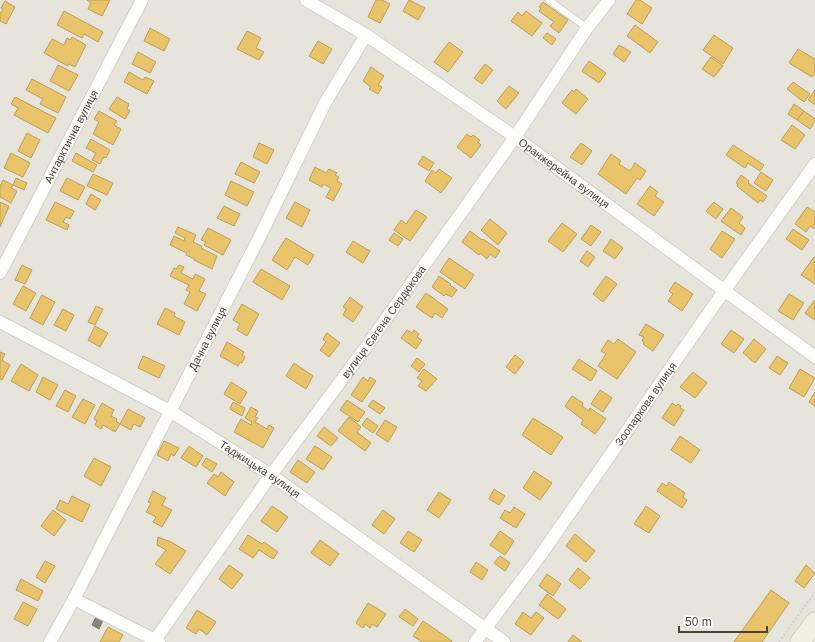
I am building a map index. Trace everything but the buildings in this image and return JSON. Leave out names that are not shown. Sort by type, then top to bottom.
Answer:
[{"type":"main road","points":[[800,642],[815,622]]},
{"type":"street","name":"Антарктична вулиця","points":[[0,273],[142,0]]},
{"type":"street","name":"Оранжерейна вулиця","points":[[306,0],[366,35],[515,138],[815,358]]},
{"type":"street","name":"вулиця Євгена Сердюкова","points":[[157,641],[271,475],[366,347],[515,138],[588,28],[609,0]]},
{"type":"street","name":"Дачна вулиця","points":[[50,642],[74,599],[261,234],[325,103],[366,35]]},
{"type":"street","name":"Зоопаркова вулиця","points":[[475,642],[549,543],[724,291],[815,164]]},
{"type":"street","name":"Таджицька вулиця","points":[[0,322],[170,411],[271,475],[504,642]]},
{"type":"street","points":[[74,599],[157,641]]},
{"type":"lane","points":[[549,0],[588,28]]},
{"type":"path","points":[[779,642],[815,592]]},
{"type":"shaded area","points":[[0,0],[815,0],[815,642],[0,642]]}]
